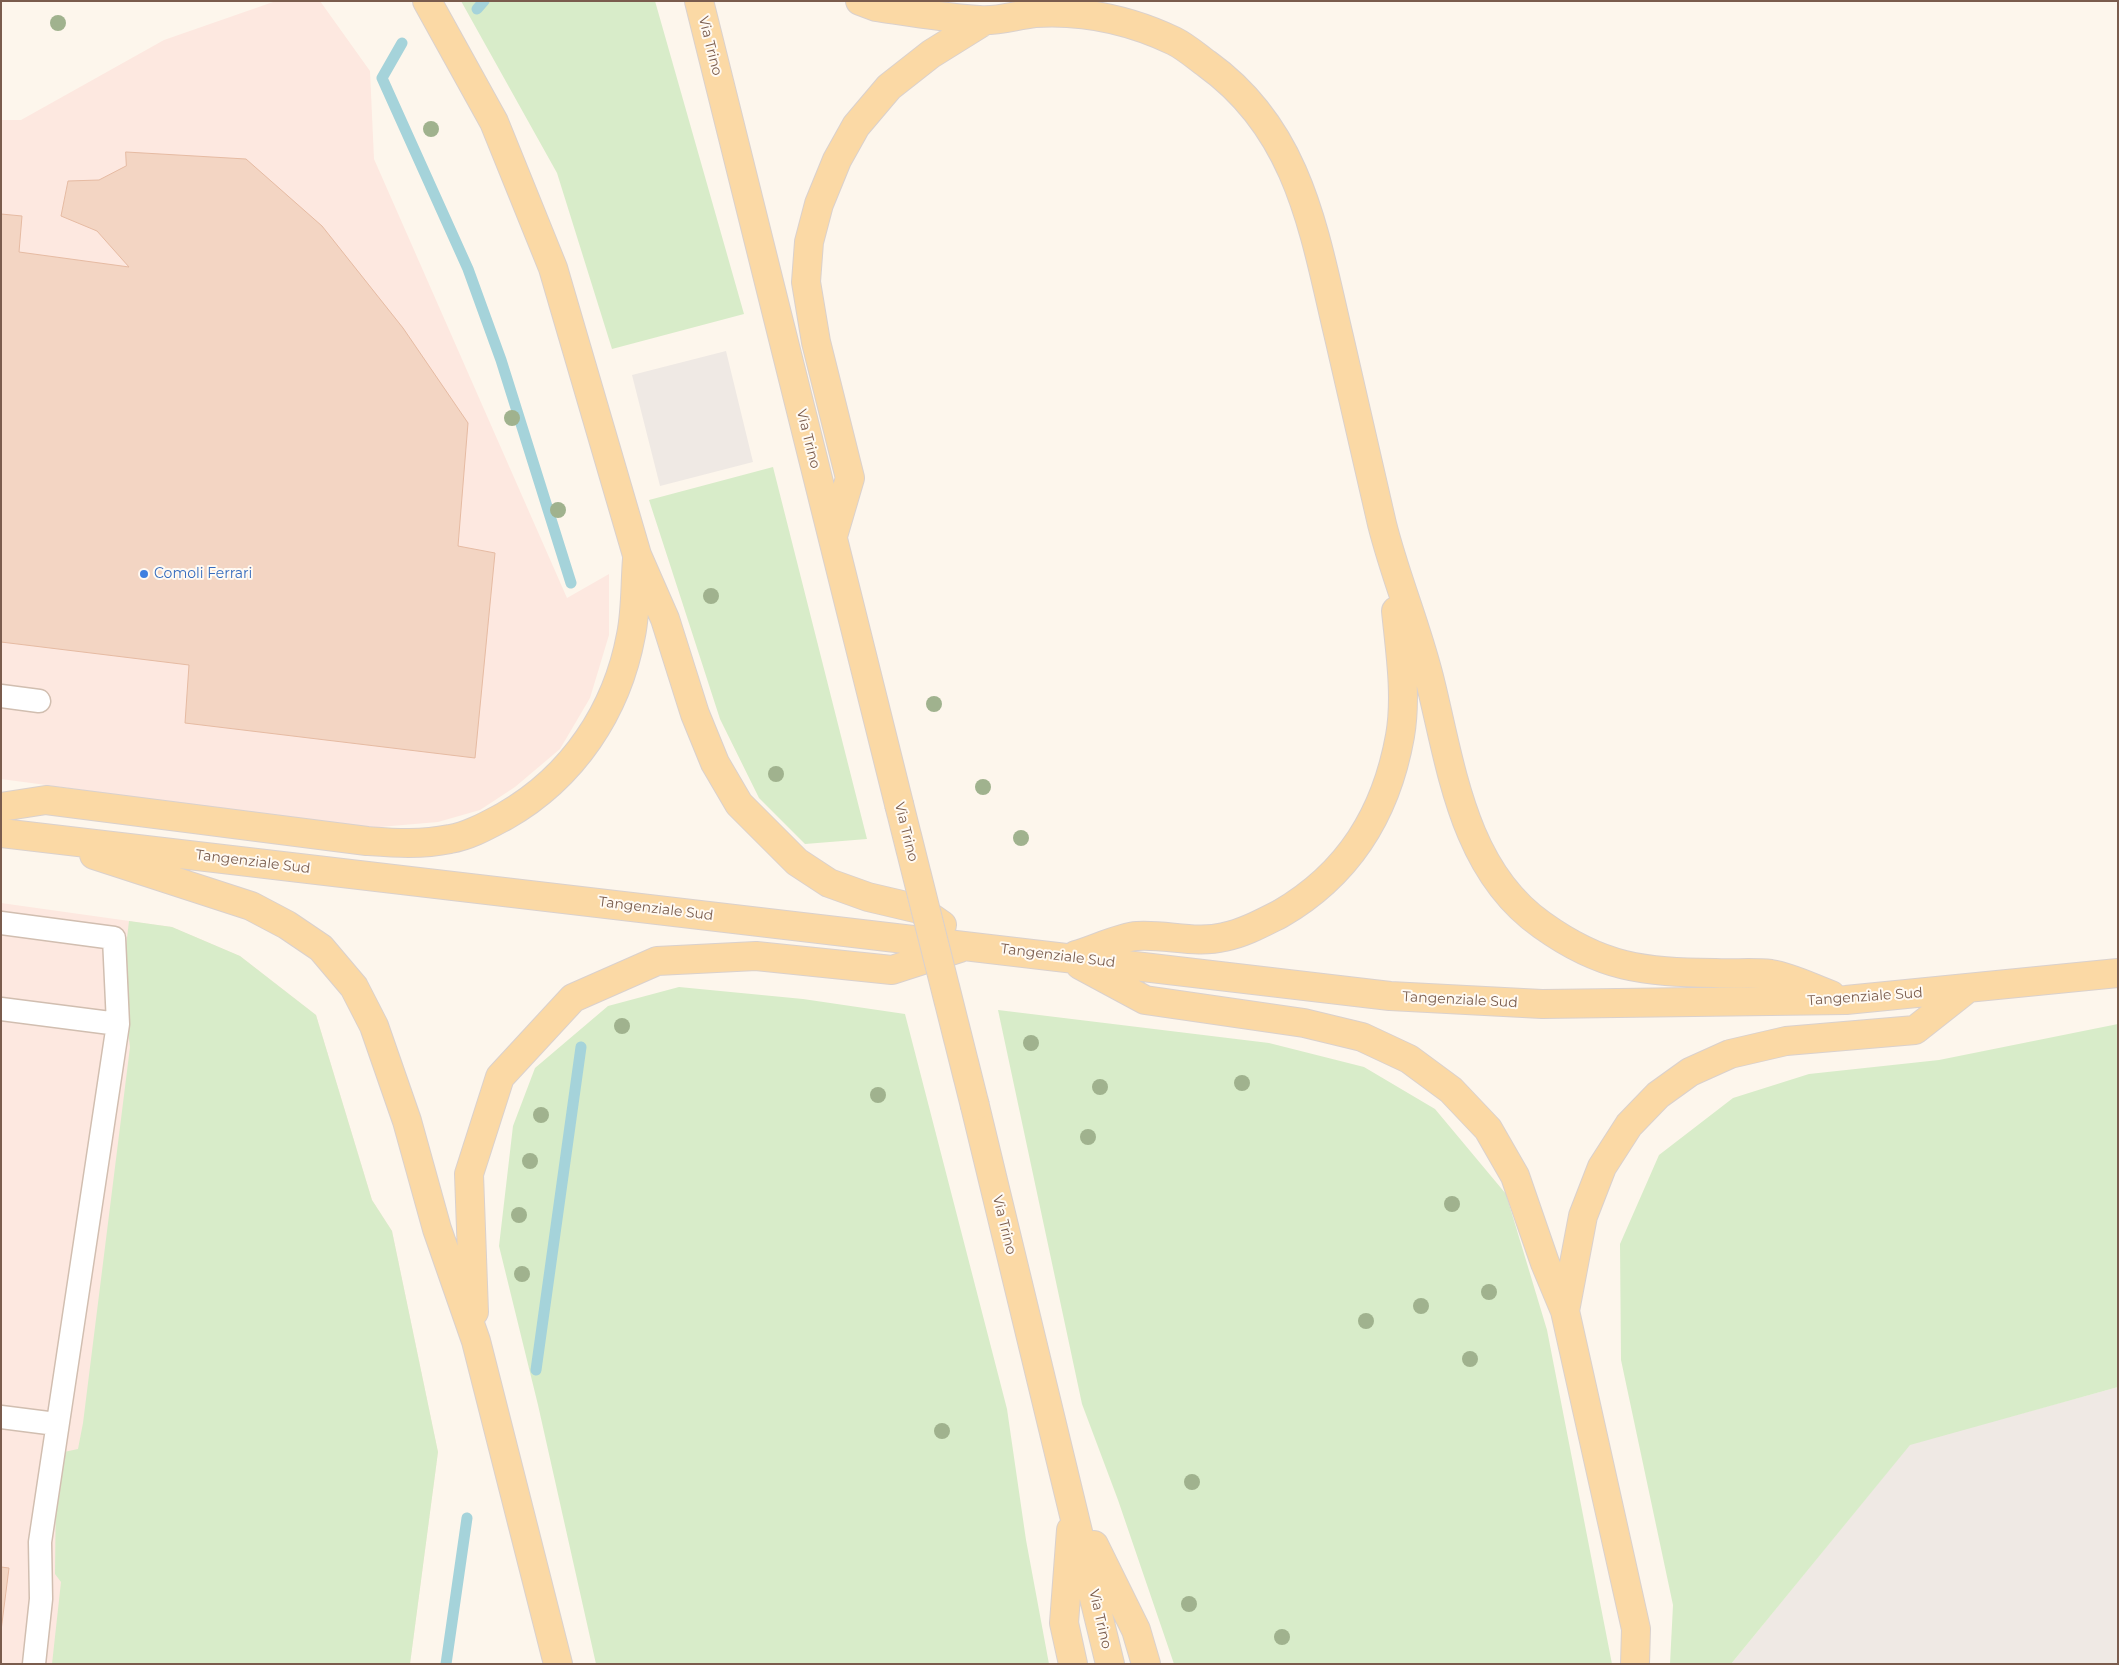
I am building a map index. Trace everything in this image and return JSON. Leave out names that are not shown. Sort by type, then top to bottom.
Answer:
[{"type":"main road","points":[[427,1],[494,122],[553,268],[637,555],[666,619],[694,714],[715,763],[739,804],[796,862],[829,883],[868,897],[919,909],[969,945]]},
{"type":"main road","name":"Via Trino","points":[[699,1],[975,1106],[1073,1503],[1110,1664]]},
{"type":"main road","points":[[860,1],[876,6],[984,21],[1033,13],[1079,13],[1130,23],[1178,43],[1221,74],[1260,113],[1291,165],[1312,225],[1390,558],[1428,670],[1458,797],[1473,836],[1489,868],[1513,899],[1537,922],[1568,943],[1599,958],[1629,968],[1662,973],[1774,974],[1846,1000]]},
{"type":"main road","points":[[832,538],[850,478],[816,342],[806,282],[808,242],[819,204],[837,160],[856,126],[889,87],[931,54],[984,21]]},
{"type":"main road","points":[[1,807],[46,800],[357,840],[418,844],[452,839],[487,826],[530,802],[562,774],[584,746],[609,707],[621,675],[632,634],[637,555]]},
{"type":"main road","points":[[1068,958],[1136,936],[1189,939],[1224,938],[1259,925],[1301,901],[1344,864],[1370,824],[1389,780],[1400,734],[1402,672],[1390,558]]},
{"type":"main road","name":"Tangenziale Sud","points":[[1,833],[969,945],[1390,996],[1533,1004],[1846,1000],[1967,990],[2118,973]]},
{"type":"main road","points":[[43,838],[251,906],[288,924],[321,948],[354,987],[374,1026],[407,1121],[437,1229],[476,1341],[558,1664]]},
{"type":"main road","points":[[476,1341],[468,1174],[500,1077],[573,998],[657,962],[756,956],[892,970],[969,945]]},
{"type":"main road","points":[[1068,958],[1145,1000],[1304,1023],[1362,1037],[1409,1059],[1450,1090],[1488,1128],[1515,1176],[1544,1263],[1565,1312],[1636,1629],[1635,1664]]},
{"type":"main road","points":[[1565,1312],[1583,1216],[1602,1167],[1629,1125],[1658,1095],[1690,1072],[1730,1054],[1786,1040],[1915,1030],[1967,990]]},
{"type":"main road","points":[[1073,1503],[1064,1623],[1073,1664]]},
{"type":"main road","points":[[1073,1503],[1136,1630],[1146,1664]]},
{"type":"lane","points":[[1,696],[39,702]]},
{"type":"lane","points":[[1,923],[114,938],[118,1024],[56,1424],[40,1542],[42,1599],[34,1664]]},
{"type":"lane","points":[[1,1009],[118,1024]]},
{"type":"lane","points":[[1,1417],[56,1424]]},
{"type":"shaded area","points":[[276,1],[320,1],[370,71],[374,159],[567,598],[609,574],[609,635],[590,698],[560,749],[515,787],[480,810],[438,822],[368,828],[1,779],[1,120],[21,120],[164,40]]},
{"type":"shaded area","points":[[726,351],[753,462],[660,486],[632,375]]},
{"type":"shaded area","points":[[1,903],[172,927],[240,956],[316,1015],[372,1200],[392,1231],[438,1452],[410,1664],[1,1664]]},
{"type":"shaded area","points":[[2118,1387],[2118,1664],[1731,1664],[1910,1444]]},
{"type":"green space","points":[[461,1],[655,1],[744,314],[612,349],[557,173]]},
{"type":"green space","points":[[773,467],[867,839],[805,844],[759,798],[720,719],[649,500]]},
{"type":"green space","points":[[129,921],[172,927],[240,956],[316,1015],[372,1200],[392,1231],[438,1452],[410,1664],[52,1664],[61,1582],[55,1574],[56,1484],[64,1452],[78,1449],[83,1423],[130,1047],[122,980]]},
{"type":"green space","points":[[679,987],[803,999],[905,1014],[1007,1409],[1026,1540],[1049,1664],[596,1664],[538,1405],[499,1246],[513,1126],[535,1068],[608,1006]]},
{"type":"green space","points":[[998,1010],[1269,1043],[1364,1067],[1435,1109],[1506,1194],[1547,1330],[1612,1664],[1174,1664],[1118,1500],[1082,1404]]},
{"type":"green space","points":[[2118,1024],[2118,1387],[1910,1445],[1731,1664],[1670,1664],[1673,1605],[1621,1360],[1620,1244],[1659,1155],[1733,1098],[1809,1074],[1939,1060]]},
{"type":"building","points":[[126,152],[246,159],[322,226],[403,328],[468,423],[458,546],[495,553],[475,758],[185,723],[189,665],[1,642],[1,214],[22,216],[19,252],[129,267],[97,231],[61,216],[68,181],[99,180],[126,166]]},
{"type":"building","points":[[1,1567],[9,1568],[1,1631]]},
{"type":"waterway","points":[[477,9],[484,1]]},
{"type":"waterway","points":[[402,43],[382,78],[468,269],[501,360],[571,583]]},
{"type":"waterway","points":[[536,1370],[581,1047]]},
{"type":"waterway","points":[[446,1664],[467,1518]]},
{"type":"place","name":"Comoli Ferrari","points":[[144,574]]}]
